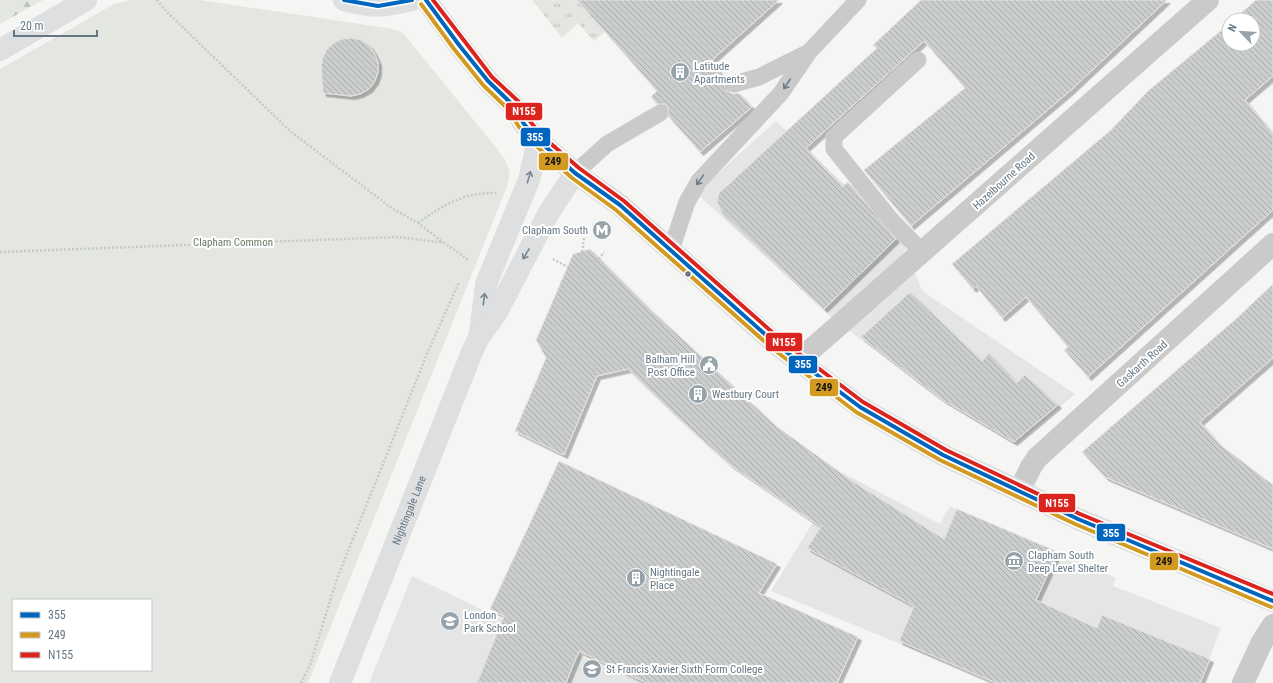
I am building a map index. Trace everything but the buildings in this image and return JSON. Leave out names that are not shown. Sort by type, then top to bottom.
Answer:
[{"type":"main road","points":[[0,50],[86,0]]},
{"type":"main road","points":[[344,0],[363,5],[382,7],[412,0]]},
{"type":"main road","points":[[426,0],[459,45],[488,80],[513,105],[524,124],[538,140],[576,173],[620,205],[716,292],[778,345],[860,407],[943,455],[1078,519],[1273,601]]},
{"type":"main road","name":"Nightingale Lane","points":[[480,337],[486,284],[529,180],[538,140]]},
{"type":"main road","name":"Nightingale Lane","points":[[340,683],[480,337],[497,312],[548,214],[576,173]]},
{"type":"street","name":"Hazelbourne Road","points":[[797,360],[826,337],[923,253],[1208,0]]},
{"type":"street","name":"Gaskarth Road","points":[[1019,491],[1037,458],[1273,244]]},
{"type":"street","points":[[1243,683],[1262,642],[1273,625]]},
{"type":"lane","points":[[671,250],[687,202],[699,181],[781,93],[809,52],[858,0]]},
{"type":"lane","points":[[734,84],[759,78],[809,52]]},
{"type":"lane","points":[[918,60],[834,137],[834,149],[892,221],[923,253]]},
{"type":"lane","points":[[576,173],[607,144],[660,113]]},
{"type":"path","points":[[157,0],[172,18],[292,132],[393,209],[418,223],[474,263]]},
{"type":"path","points":[[418,223],[445,204],[470,196],[486,193],[501,194]]},
{"type":"path","points":[[0,252],[397,237],[445,243]]},
{"type":"path","points":[[582,252],[584,238]]},
{"type":"path","points":[[599,259],[604,252]]},
{"type":"path","points":[[547,256],[568,267]]},
{"type":"path","points":[[466,268],[469,260]]},
{"type":"path","points":[[301,683],[310,665],[338,576],[427,354],[462,275]]},
{"type":"shaded area","points":[[776,121],[901,237],[921,288],[925,293],[1075,394],[1015,445],[936,397],[830,316],[696,193]]},
{"type":"shaded area","points":[[843,473],[940,524],[950,506],[1116,578],[1113,586],[1221,628],[1200,683],[996,683],[771,591]]},
{"type":"shaded area","name":"London Park School","points":[[412,576],[578,655],[643,683],[369,683]]},
{"type":"green space","points":[[0,0],[43,0],[0,24]]},
{"type":"green space","points":[[0,0],[25,0],[0,14]]},
{"type":"green space","name":"Clapham Common","points":[[130,0],[200,0],[393,29],[403,33],[505,160],[509,169],[509,178],[506,189],[308,683],[0,683],[0,69],[114,4]]},
{"type":"green space","points":[[532,0],[577,0],[605,32],[594,41],[578,23],[562,38]]},
{"type":"transit line","name":"355","points":[[344,0],[378,6],[412,0]]},
{"type":"transit line","name":"355","points":[[426,0],[459,45],[488,81],[513,105],[524,124],[538,140],[575,173],[620,205],[777,345],[860,407],[943,455],[1078,519],[1273,601]]},
{"type":"transit line","name":"N155","points":[[433,0],[492,77],[518,101],[529,120],[542,136],[579,168],[624,201],[781,340],[863,402],[946,450],[1080,514],[1273,594]]},
{"type":"transit line","name":"249","points":[[421,4],[483,85],[508,109],[519,127],[534,144],[572,178],[616,210],[773,349],[856,412],[940,460],[1075,524],[1271,607]]},
{"type":"place","name":"Latitude Apartments","points":[[680,72]]},
{"type":"place","name":"Clapham South","points":[[602,230]]},
{"type":"place","name":"Balham Hill Post Office","points":[[709,365]]},
{"type":"place","name":"Westbury Court","points":[[698,394]]},
{"type":"place","name":"Clapham South Deep Level Shelter","points":[[1014,561]]},
{"type":"place","name":"Nightingale Place","points":[[636,578]]},
{"type":"place","name":"London Park School","points":[[450,621]]},
{"type":"place","name":"St Francis Xavier Sixth Form College","points":[[592,669]]}]
